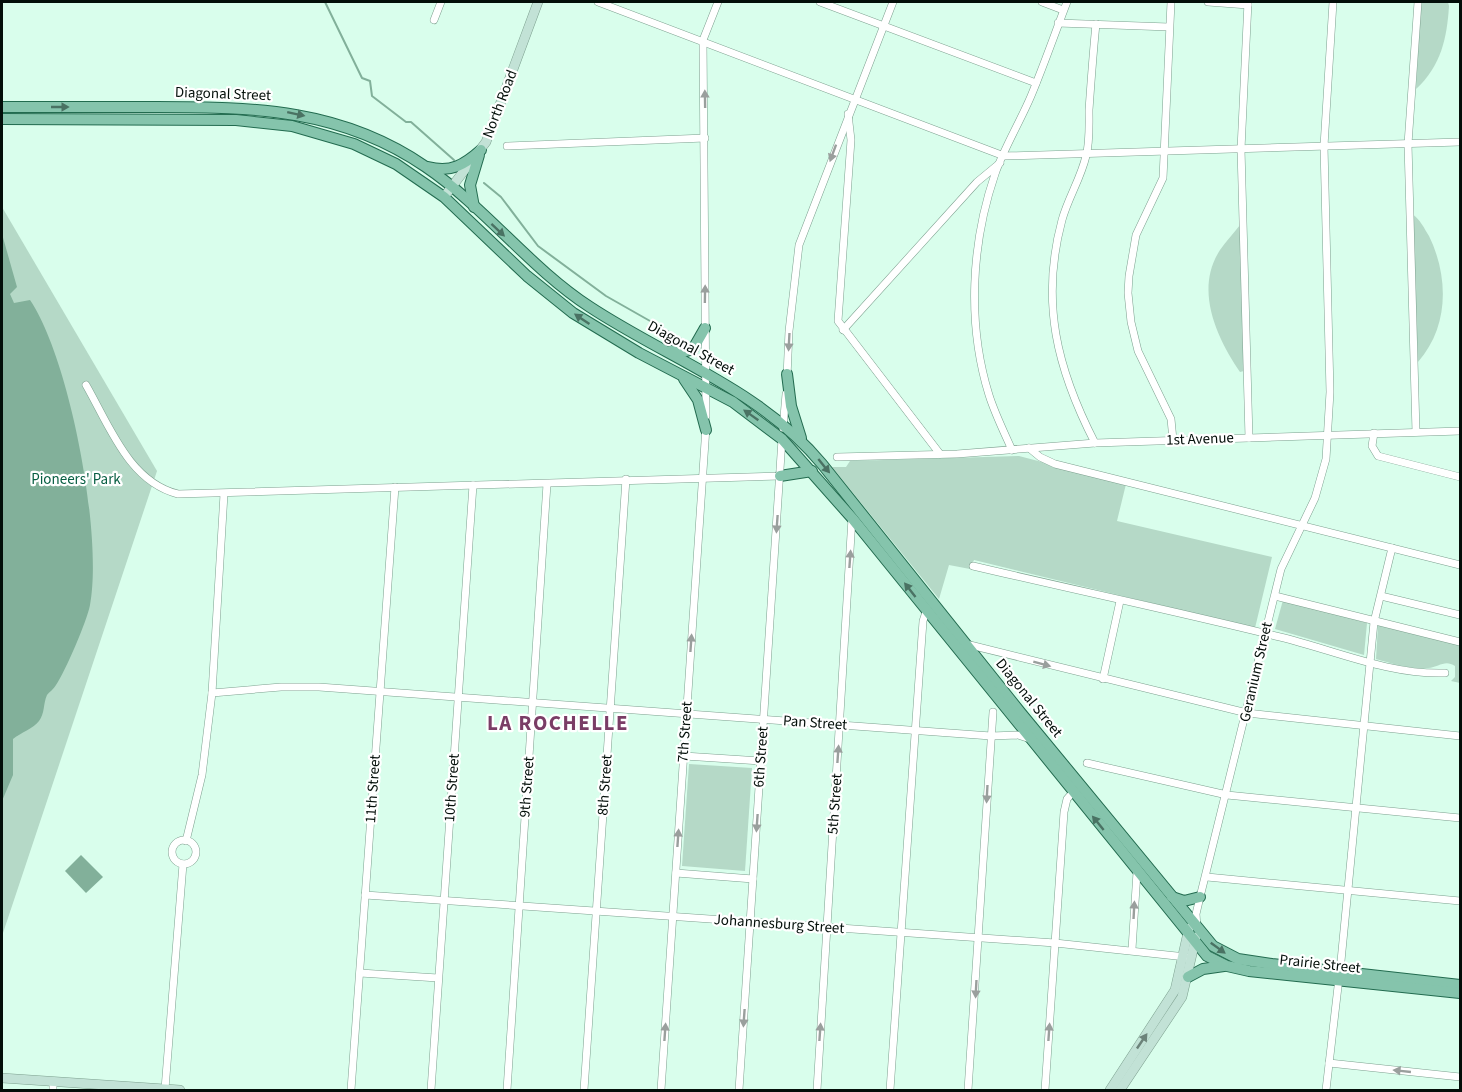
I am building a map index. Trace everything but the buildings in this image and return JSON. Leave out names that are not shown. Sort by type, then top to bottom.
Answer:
[{"type":"main road","name":"North Road","points":[[444,197],[480,152],[538,2]]},
{"type":"main road","name":"Diagonal Street","points":[[2,107],[268,109],[330,121],[376,139],[425,166],[452,187],[562,288],[600,314],[744,395],[803,442],[1032,741],[1065,782],[1077,789],[1169,895],[1193,928]]},
{"type":"main road","name":"Diagonal Street","points":[[2,119],[236,120],[292,126],[354,144],[396,164],[444,197],[527,276],[565,307],[601,331],[733,402],[782,439],[965,644],[1077,789],[1137,872],[1193,928]]},
{"type":"main road","points":[[425,166],[446,170],[457,168],[480,152]]},
{"type":"main road","points":[[475,208],[470,185],[480,152]]},
{"type":"main road","points":[[665,350],[683,352],[693,349],[705,328]]},
{"type":"main road","points":[[679,374],[698,400],[706,430]]},
{"type":"main road","points":[[787,374],[790,406],[803,442]]},
{"type":"main road","points":[[780,476],[812,471]]},
{"type":"main road","points":[[1169,895],[1184,901],[1200,897]]},
{"type":"main road","name":"Geranium Street","points":[[1120,1090],[1176,1007],[1188,977],[1188,957],[1193,928]]},
{"type":"main road","name":"Prairie Street","points":[[1193,928],[1207,956],[1227,966],[1340,971],[1461,993]]},
{"type":"main road","name":"Prairie Street","points":[[1193,928],[1214,946],[1238,959],[1461,985]]},
{"type":"main road","name":"Geranium Street","points":[[1110,1090],[1172,996],[1188,957]]},
{"type":"main road","points":[[1188,977],[1203,969],[1227,966]]},
{"type":"main road","points":[[2,1078],[53,1086],[180,1090]]},
{"type":"street","points":[[434,20],[441,2]]},
{"type":"street","points":[[598,2],[704,40],[1002,159],[1164,150],[1461,142]]},
{"type":"street","points":[[704,40],[718,2]]},
{"type":"street","points":[[820,2],[1036,83]]},
{"type":"street","name":"6th Street","points":[[739,1090],[789,331],[799,245],[893,2]]},
{"type":"street","points":[[1042,2],[1064,10]]},
{"type":"street","points":[[1012,450],[989,395],[980,356],[975,302],[979,237],[986,203],[1002,159],[1036,83],[1067,2]]},
{"type":"street","points":[[1171,2],[1162,178],[1137,235],[1128,293],[1131,322],[1138,351],[1171,418],[1173,440]]},
{"type":"street","points":[[1208,2],[1248,3],[1241,149],[1249,438]]},
{"type":"street","name":"Geranium Street","points":[[1193,928],[1247,713],[1264,635],[1284,563],[1322,478],[1329,435],[1324,146],[1333,2]]},
{"type":"street","points":[[1416,432],[1408,144],[1418,2]]},
{"type":"street","points":[[1058,23],[1169,27]]},
{"type":"street","points":[[1095,443],[1064,374],[1054,332],[1052,307],[1056,244],[1065,212],[1087,154],[1096,24]]},
{"type":"street","name":"7th Street","points":[[661,1090],[706,430],[704,40]]},
{"type":"street","points":[[848,114],[851,140],[837,321],[940,454]]},
{"type":"street","points":[[507,146],[705,138]]},
{"type":"street","points":[[843,330],[977,182],[1002,159]]},
{"type":"street","points":[[86,385],[129,459],[148,481],[159,488],[178,494],[780,476]]},
{"type":"street","name":"1st Avenue","points":[[837,457],[940,454],[1095,443],[1461,431]]},
{"type":"street","points":[[1374,433],[1373,449],[1378,456],[1461,477]]},
{"type":"street","points":[[1029,448],[1040,457],[1055,464],[1461,565]]},
{"type":"street","name":"8th Street","points":[[584,1090],[626,479]]},
{"type":"street","name":"9th Street","points":[[507,1090],[548,484]]},
{"type":"street","name":"10th Street","points":[[430,1090],[473,485]]},
{"type":"street","name":"11th Street","points":[[351,1090],[395,487]]},
{"type":"street","points":[[186,841],[202,775],[212,693],[224,494]]},
{"type":"street","name":"5th Street","points":[[817,1090],[852,518]]},
{"type":"street","points":[[1326,1090],[1374,622],[1392,548]]},
{"type":"street","points":[[974,566],[1371,662],[1414,671],[1445,673]]},
{"type":"street","points":[[1275,596],[1461,642]]},
{"type":"street","points":[[1381,596],[1461,615]]},
{"type":"street","points":[[1102,679],[1120,601]]},
{"type":"street","points":[[890,1090],[914,730],[929,606]]},
{"type":"street","points":[[965,644],[1247,713],[1461,735]]},
{"type":"street","name":"Pan Street","points":[[212,693],[281,687],[380,691],[991,736],[1018,735],[1032,741]]},
{"type":"street","points":[[968,1090],[980,938],[993,712]]},
{"type":"street","points":[[684,756],[761,761]]},
{"type":"street","points":[[1087,763],[1227,795],[1461,818]]},
{"type":"street","points":[[1045,1090],[1065,782]]},
{"type":"street","points":[[1064,812],[1067,799],[1077,789]]},
{"type":"street","points":[[186,841],[194,847],[195,853],[190,862],[183,864],[175,860],[172,851],[177,843],[186,841]]},
{"type":"street","points":[[165,1089],[183,864]]},
{"type":"street","points":[[1132,949],[1137,872]]},
{"type":"street","points":[[676,873],[753,879]]},
{"type":"street","points":[[1207,876],[1461,901]]},
{"type":"street","name":"Johannesburg Street","points":[[365,895],[1055,943],[1132,949],[1188,957]]},
{"type":"street","points":[[360,973],[438,978]]},
{"type":"street","points":[[1329,1063],[1461,1077]]},
{"type":"green space","points":[[1421,2],[1448,2],[1449,6],[1447,29],[1441,51],[1431,71],[1416,89]]},
{"type":"green space","name":"Pioneers' Park","points":[[2,207],[157,471],[2,936]]},
{"type":"green space","points":[[1412,214],[1420,221],[1436,252],[1443,301],[1436,333],[1418,362]]},
{"type":"green space","points":[[1240,225],[1244,371],[1240,372],[1231,359],[1217,329],[1209,297],[1209,281],[1212,265],[1220,250]]},
{"type":"green space","points":[[1019,456],[1126,484],[1117,521],[1272,557],[1255,628],[974,560],[970,569],[949,565],[939,599],[832,467],[846,467],[850,461]]},
{"type":"green space","points":[[1283,600],[1367,623],[1364,655],[1275,629]]},
{"type":"green space","points":[[1378,625],[1460,645],[1460,683],[1451,681],[1455,677],[1455,666],[1451,664],[1415,668],[1376,659]]},
{"type":"green space","points":[[689,764],[752,768],[745,871],[682,866]]},
{"type":"shaded area","points":[[2,234],[17,287],[10,294],[14,303],[30,300],[45,327],[70,404],[87,493],[92,536],[93,574],[88,612],[65,669],[47,695],[39,721],[13,739],[13,775],[2,801]]},
{"type":"shaded area","points":[[81,855],[103,877],[86,893],[65,871]]},
{"type":"waterway","points":[[325,2],[362,78],[370,81],[372,96],[406,122],[411,122],[454,160]]},
{"type":"waterway","points":[[484,183],[501,197],[538,246],[606,296],[687,342]]},
{"type":"district","name":"LA ROCHELLE","points":[[558,723]]}]
